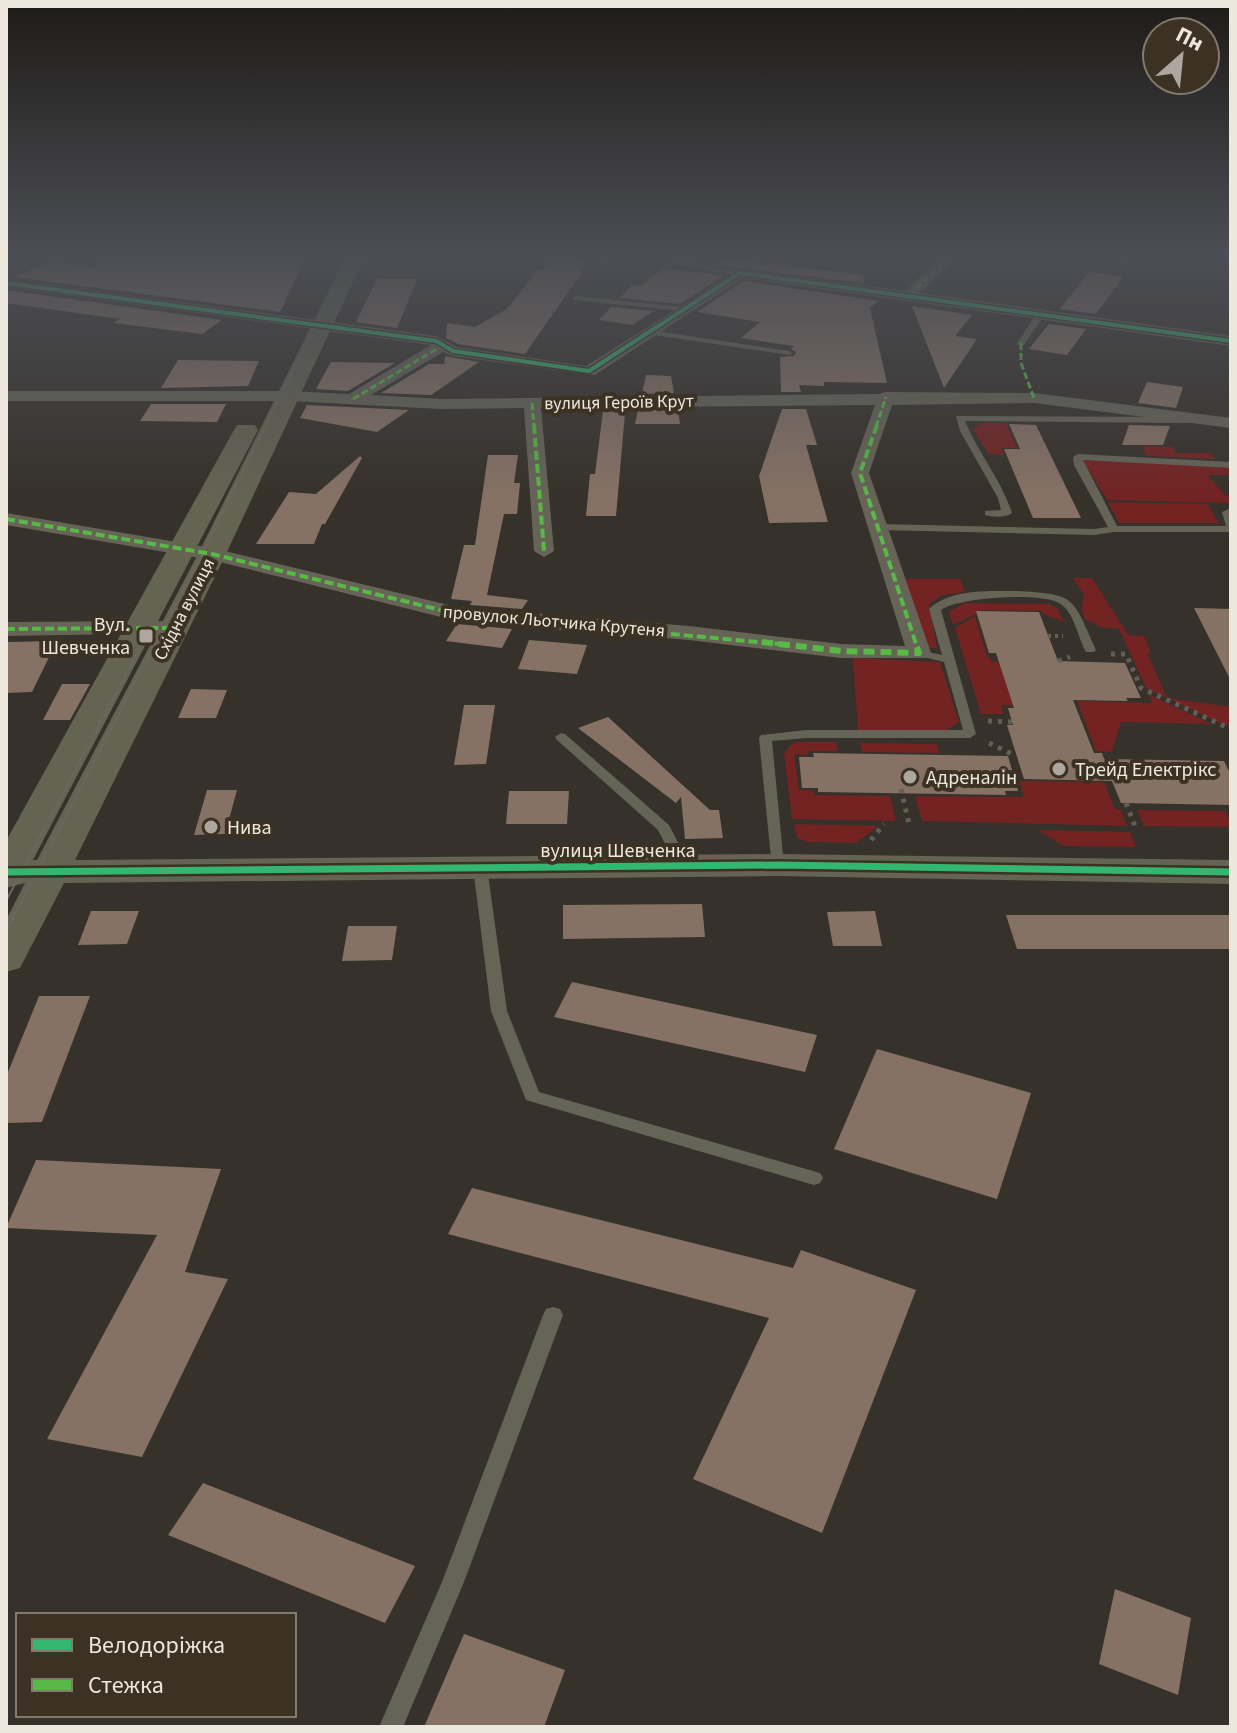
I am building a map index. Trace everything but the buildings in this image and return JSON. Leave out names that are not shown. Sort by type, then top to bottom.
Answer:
[{"type":"street","name":"Східна вулиця","points":[[6,959],[212,554],[277,396],[305,337]]},
{"type":"street","points":[[404,337],[436,341],[453,351],[589,371],[642,337]]},
{"type":"street","points":[[1202,337],[1231,341]]},
{"type":"street","points":[[353,399],[443,345]]},
{"type":"street","name":"вулиця Героїв Крут","points":[[6,396],[277,396],[441,404],[886,397],[1034,398],[1231,423]]},
{"type":"street","name":"Східна вулиця","points":[[7,873],[181,551],[277,396]]},
{"type":"street","points":[[886,397],[860,473],[919,653]]},
{"type":"street","points":[[532,403],[544,551]]},
{"type":"street","name":"провулок Льотчика Крутеня","points":[[6,519],[212,554],[457,614],[673,632],[841,651],[919,653]]},
{"type":"street","points":[[6,629],[174,628]]},
{"type":"street","name":"вулиця Шевченка","points":[[7,873],[777,865],[1231,872]]},
{"type":"lane","points":[[682,337],[789,353]]},
{"type":"lane","points":[[1021,343],[1025,337]]},
{"type":"lane","points":[[952,398],[968,443],[987,463],[1003,494],[1007,513],[989,513]]},
{"type":"lane","points":[[959,418],[1195,420]]},
{"type":"lane","points":[[1114,529],[1079,465],[1078,457],[1231,465]]},
{"type":"lane","points":[[879,527],[1094,532],[1114,529],[1231,528],[1227,512],[1231,511]]},
{"type":"lane","points":[[777,865],[765,738],[806,734],[970,734],[935,609],[942,601],[963,596],[1061,599],[1072,608],[1090,650]]},
{"type":"lane","points":[[919,653],[949,660]]},
{"type":"lane","points":[[561,737],[664,828],[683,866]]},
{"type":"lane","points":[[480,867],[499,1011],[532,1096],[814,1178]]},
{"type":"lane","points":[[391,1727],[453,1582],[553,1315]]},
{"type":"path","points":[[970,734],[1016,756]]},
{"type":"path","points":[[901,789],[909,824]]},
{"type":"path","points":[[1126,803],[1136,829]]},
{"type":"shaded area","points":[[982,423],[1006,423],[1017,448],[1002,448],[1004,456],[988,453],[973,429]]},
{"type":"shaded area","points":[[1142,446],[1173,447],[1176,453],[1211,453],[1215,459],[1147,456]]},
{"type":"shaded area","points":[[1090,458],[1231,468],[1231,475],[1207,475],[1225,495],[1231,496],[1231,503],[1107,500],[1083,461]]},
{"type":"shaded area","points":[[1108,502],[1207,504],[1219,523],[1119,523]]},
{"type":"shaded area","points":[[1073,578],[1092,578],[1128,635],[1144,636],[1151,653],[1147,653],[1167,698],[1146,688],[1119,629],[1100,627],[1085,619],[1081,609],[1084,595]]},
{"type":"shaded area","points":[[900,579],[960,579],[965,592],[942,595],[929,604],[937,648],[926,648]]},
{"type":"shaded area","points":[[964,603],[1049,604],[1058,609],[1064,622],[1041,611],[980,610],[953,625],[949,612]]},
{"type":"shaded area","points":[[975,616],[987,656],[993,662],[1013,662],[1028,706],[1001,705],[1003,714],[981,714],[955,628]]},
{"type":"shaded area","points":[[853,658],[940,662],[959,722],[947,730],[858,731]]},
{"type":"shaded area","points":[[1150,695],[1211,724],[1121,722],[1112,752],[1096,751],[1077,701],[1152,703]]},
{"type":"shaded area","points":[[1167,698],[1231,707],[1231,725],[1222,724]]},
{"type":"shaded area","points":[[836,742],[838,751],[794,754],[799,790],[813,791],[814,795],[890,796],[896,821],[792,819],[784,753],[791,744]]},
{"type":"shaded area","points":[[860,743],[937,744],[939,753],[862,752]]},
{"type":"shaded area","points":[[1019,781],[1104,782],[1115,809],[1121,810],[1127,826],[922,821],[915,796],[1024,797]]},
{"type":"shaded area","points":[[1137,810],[1226,811],[1231,827],[1144,826]]},
{"type":"shaded area","points":[[794,824],[878,826],[856,843],[808,842],[797,838]]},
{"type":"shaded area","points":[[1038,830],[1130,832],[1136,847],[1064,846]]},
{"type":"tram line","points":[[6,931],[202,554],[310,337]]},
{"type":"tram line","points":[[6,901],[142,644]]},
{"type":"marked path","points":[[1021,343],[1021,363],[1034,398]]},
{"type":"marked path","points":[[353,399],[443,345]]},
{"type":"marked path","points":[[6,519],[212,554],[457,614],[689,633],[841,651],[919,653],[860,473],[886,397]]},
{"type":"marked path","points":[[532,403],[544,551]]},
{"type":"marked path","points":[[6,629],[174,628]]},
{"type":"cycle path","points":[[405,337],[436,341],[453,351],[589,371],[642,337]]},
{"type":"cycle path","points":[[1201,337],[1231,341]]},
{"type":"cycle path","points":[[6,872],[777,865],[1231,872]]},
{"type":"place","name":"Вул. Шевченка","points":[[146,636]]},
{"type":"place","name":"Трейд Електрікс","points":[[1059,769]]},
{"type":"place","name":"Адреналін","points":[[910,777]]},
{"type":"place","name":"Нива","points":[[211,827]]}]
